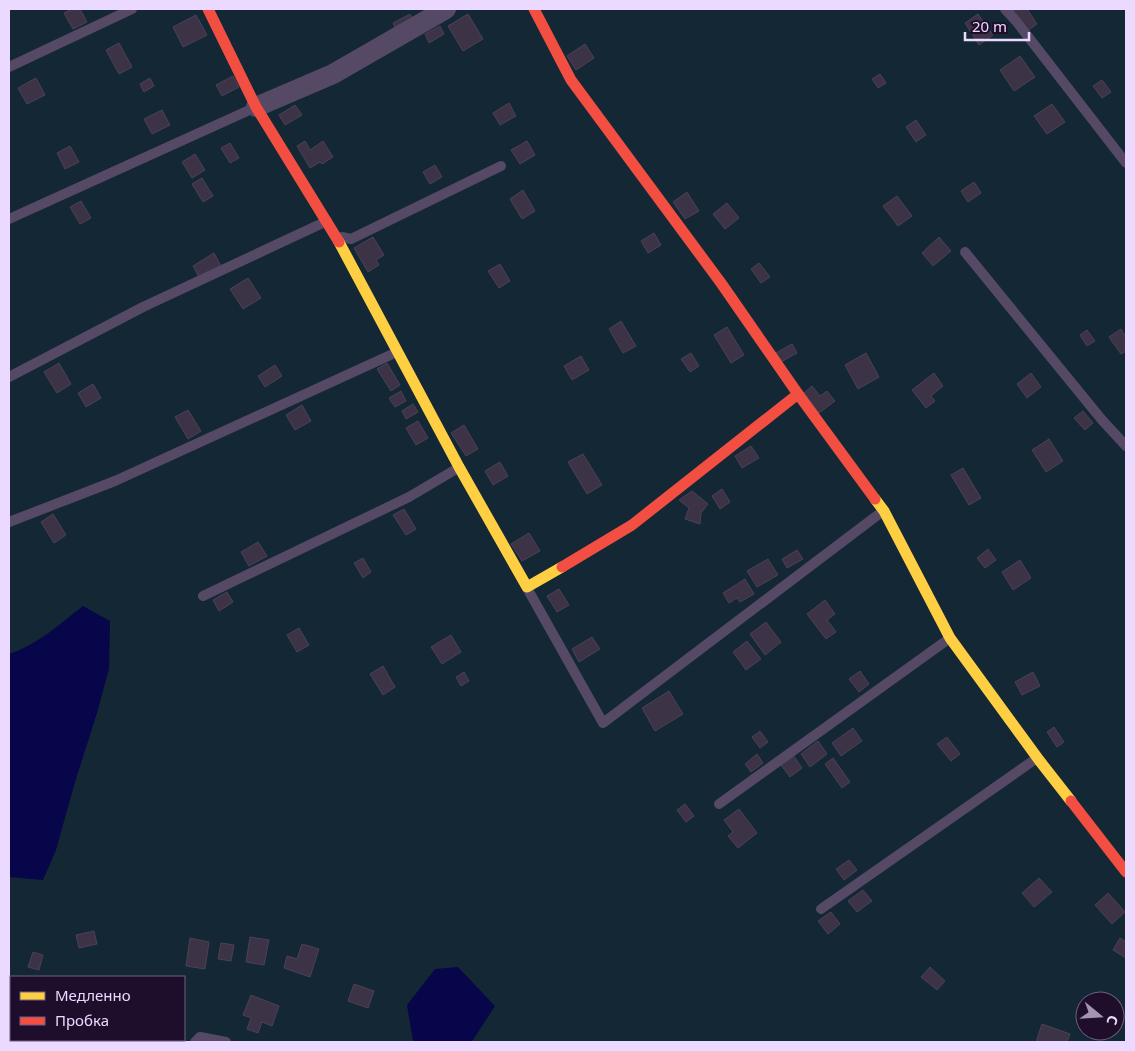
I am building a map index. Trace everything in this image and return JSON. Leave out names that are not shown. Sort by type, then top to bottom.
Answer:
[{"type":"street","points":[[208,9],[256,107],[336,236],[459,467],[527,587],[632,525],[798,394]]},
{"type":"street","points":[[256,107],[333,74],[446,9]]},
{"type":"street","points":[[534,9],[571,80],[721,283],[798,394],[884,511],[950,638],[1038,758],[1126,872]]},
{"type":"lane","points":[[9,67],[132,9]]},
{"type":"lane","points":[[1005,9],[1126,163]]},
{"type":"lane","points":[[9,219],[256,107]]},
{"type":"lane","points":[[336,236],[351,239],[501,166]]},
{"type":"lane","points":[[9,377],[143,307],[327,221]]},
{"type":"lane","points":[[965,252],[1102,420],[1126,446]]},
{"type":"lane","points":[[9,522],[114,481],[398,351]]},
{"type":"lane","points":[[203,596],[409,497],[459,467]]},
{"type":"lane","points":[[527,587],[603,723],[884,511]]},
{"type":"lane","points":[[719,804],[950,638]]},
{"type":"lane","points":[[822,909],[1038,758]]},
{"type":"lane","points":[[195,1042],[200,1037],[226,1042]]},
{"type":"shaded area","points":[[9,9],[1126,9],[1126,1042],[469,1042],[473,1040],[407,1005],[413,1040],[415,1042],[9,1042]]},
{"type":"shaded area","points":[[83,606],[110,621],[109,669],[97,713],[56,850],[43,880],[9,877],[9,654],[39,640]]},
{"type":"shaded area","points":[[458,967],[495,1006],[473,1040],[469,1042],[415,1042],[413,1040],[407,1005],[435,969]]},
{"type":"building","points":[[72,9],[80,9],[87,22],[73,29],[64,13]]},
{"type":"building","points":[[1016,9],[1027,9],[1037,24],[1026,32],[1013,11]]},
{"type":"building","points":[[410,14],[414,22],[397,31],[393,23]]},
{"type":"building","points":[[468,14],[483,39],[463,51],[448,26]]},
{"type":"building","points":[[978,14],[993,35],[979,45],[965,23]]},
{"type":"building","points":[[196,15],[207,35],[183,47],[173,27]]},
{"type":"building","points":[[440,26],[444,34],[429,43],[425,34]]},
{"type":"building","points":[[119,43],[132,67],[119,74],[106,50]]},
{"type":"building","points":[[585,44],[594,58],[576,70],[567,56]]},
{"type":"building","points":[[1020,56],[1035,77],[1014,91],[1000,70]]},
{"type":"building","points":[[880,74],[886,83],[878,88],[872,79]]},
{"type":"building","points":[[233,76],[239,87],[222,96],[216,85]]},
{"type":"building","points":[[36,78],[45,95],[27,104],[18,88]]},
{"type":"building","points":[[150,78],[154,86],[144,92],[140,84]]},
{"type":"building","points":[[1102,80],[1111,92],[1102,98],[1093,86]]},
{"type":"building","points":[[509,103],[516,116],[500,125],[493,113]]},
{"type":"building","points":[[1052,104],[1065,122],[1047,134],[1034,116]]},
{"type":"building","points":[[295,105],[302,115],[285,125],[279,115]]},
{"type":"building","points":[[162,110],[170,125],[152,134],[144,119]]},
{"type":"building","points":[[916,120],[926,135],[916,142],[906,127]]},
{"type":"building","points":[[305,141],[310,150],[323,141],[333,157],[322,164],[320,162],[310,168],[297,146]]},
{"type":"building","points":[[527,141],[535,155],[520,164],[511,150]]},
{"type":"building","points":[[230,143],[239,158],[230,163],[221,148]]},
{"type":"building","points":[[70,146],[79,162],[65,169],[57,153]]},
{"type":"building","points":[[195,154],[205,170],[192,178],[182,162]]},
{"type":"building","points":[[435,165],[442,177],[430,184],[423,172]]},
{"type":"building","points":[[202,178],[213,196],[203,202],[192,184]]},
{"type":"building","points":[[974,182],[981,193],[968,202],[961,191]]},
{"type":"building","points":[[523,190],[535,211],[522,219],[510,199]]},
{"type":"building","points":[[687,192],[699,211],[685,219],[673,202]]},
{"type":"building","points":[[897,196],[912,216],[898,226],[883,206]]},
{"type":"building","points":[[81,201],[91,218],[80,224],[70,207]]},
{"type":"building","points":[[727,203],[739,218],[725,229],[713,214]]},
{"type":"building","points":[[654,233],[661,245],[648,253],[641,241]]},
{"type":"building","points":[[373,237],[384,255],[376,260],[379,265],[368,272],[354,248]]},
{"type":"building","points":[[939,237],[951,251],[933,266],[922,253]]},
{"type":"building","points":[[214,253],[221,266],[200,279],[193,266]]},
{"type":"building","points":[[759,263],[770,277],[761,283],[751,269]]},
{"type":"building","points":[[500,264],[510,281],[499,288],[488,271]]},
{"type":"building","points":[[248,278],[261,298],[243,309],[230,289]]},
{"type":"building","points":[[621,321],[636,346],[623,353],[609,329]]},
{"type":"building","points":[[727,327],[744,355],[731,363],[714,335]]},
{"type":"building","points":[[1121,329],[1126,337],[1126,351],[1121,354],[1109,337]]},
{"type":"building","points":[[1087,330],[1095,341],[1087,346],[1080,335]]},
{"type":"building","points":[[792,344],[797,353],[781,362],[776,353]]},
{"type":"building","points":[[691,353],[699,366],[690,372],[681,359]]},
{"type":"building","points":[[866,353],[879,377],[858,389],[845,365]]},
{"type":"building","points":[[581,356],[589,370],[572,380],[564,366]]},
{"type":"building","points":[[59,363],[71,384],[57,393],[44,372]]},
{"type":"building","points":[[387,363],[400,385],[391,391],[377,369]]},
{"type":"building","points":[[275,365],[282,376],[265,387],[258,376]]},
{"type":"building","points":[[934,373],[943,386],[931,396],[935,401],[926,408],[912,390]]},
{"type":"building","points":[[1031,373],[1041,387],[1027,398],[1017,384]]},
{"type":"building","points":[[93,384],[101,398],[86,407],[78,393]]},
{"type":"building","points":[[812,386],[820,396],[827,391],[835,401],[819,413],[804,393]]},
{"type":"building","points":[[401,391],[406,401],[395,407],[389,398]]},
{"type":"building","points":[[413,404],[418,412],[406,419],[402,411]]},
{"type":"building","points":[[302,405],[311,421],[295,430],[286,415]]},
{"type":"building","points":[[188,410],[201,431],[188,439],[175,417]]},
{"type":"building","points":[[1083,411],[1093,423],[1085,430],[1074,418]]},
{"type":"building","points":[[418,421],[428,438],[416,445],[406,428]]},
{"type":"building","points":[[464,425],[478,449],[466,456],[451,433]]},
{"type":"building","points":[[1049,439],[1063,461],[1046,472],[1032,450]]},
{"type":"building","points":[[751,446],[759,458],[742,468],[735,456]]},
{"type":"building","points":[[583,454],[602,485],[587,494],[568,462]]},
{"type":"building","points":[[500,462],[508,476],[493,485],[485,471]]},
{"type":"building","points":[[963,468],[981,498],[969,505],[951,475]]},
{"type":"building","points":[[722,489],[730,502],[720,509],[712,496]]},
{"type":"building","points":[[692,491],[708,504],[701,513],[700,524],[685,519],[689,508],[679,500]]},
{"type":"building","points":[[404,509],[416,529],[406,535],[393,515]]},
{"type":"building","points":[[53,514],[66,535],[54,543],[41,522]]},
{"type":"building","points":[[529,533],[540,551],[522,561],[511,544]]},
{"type":"building","points":[[258,542],[267,556],[249,566],[241,552]]},
{"type":"building","points":[[988,549],[996,560],[985,568],[977,558]]},
{"type":"building","points":[[797,550],[803,559],[787,568],[782,559]]},
{"type":"building","points":[[363,558],[371,572],[363,578],[354,563]]},
{"type":"building","points":[[768,559],[778,575],[757,587],[747,571]]},
{"type":"building","points":[[1020,560],[1031,578],[1013,590],[1002,572]]},
{"type":"building","points":[[745,579],[754,594],[740,602],[737,598],[729,603],[723,593]]},
{"type":"building","points":[[559,589],[569,605],[557,612],[547,596]]},
{"type":"building","points":[[227,592],[233,602],[219,611],[213,600]]},
{"type":"building","points":[[825,600],[835,614],[827,620],[836,632],[826,639],[807,614]]},
{"type":"building","points":[[766,622],[781,642],[765,655],[750,634]]},
{"type":"building","points":[[299,628],[309,645],[297,652],[287,635]]},
{"type":"building","points":[[451,635],[461,652],[442,664],[431,647]]},
{"type":"building","points":[[592,637],[600,649],[579,662],[572,649]]},
{"type":"building","points":[[747,641],[761,659],[746,670],[733,652]]},
{"type":"building","points":[[383,666],[395,687],[383,695],[370,674]]},
{"type":"building","points":[[860,671],[869,684],[859,692],[849,679]]},
{"type":"building","points":[[464,672],[469,681],[461,686],[456,677]]},
{"type":"building","points":[[1033,672],[1040,686],[1022,695],[1015,682]]},
{"type":"building","points":[[669,691],[683,714],[655,731],[642,708]]},
{"type":"building","points":[[1054,727],[1064,742],[1057,747],[1047,732]]},
{"type":"building","points":[[853,728],[862,741],[841,756],[832,743]]},
{"type":"building","points":[[760,731],[768,742],[760,748],[752,737]]},
{"type":"building","points":[[947,737],[960,754],[951,761],[937,744]]},
{"type":"building","points":[[818,741],[827,754],[810,767],[801,754]]},
{"type":"building","points":[[757,754],[763,763],[751,772],[745,764]]},
{"type":"building","points":[[793,755],[802,768],[790,777],[781,765]]},
{"type":"building","points":[[833,758],[850,782],[842,788],[825,764]]},
{"type":"building","points":[[685,804],[694,816],[686,822],[677,810]]},
{"type":"building","points":[[739,809],[757,833],[738,848],[728,836],[733,832],[724,820]]},
{"type":"building","points":[[849,860],[857,870],[844,880],[836,869]]},
{"type":"building","points":[[1039,878],[1052,892],[1034,907],[1022,893]]},
{"type":"building","points":[[863,890],[872,901],[857,912],[848,901]]},
{"type":"building","points":[[1108,893],[1125,912],[1112,924],[1095,905]]},
{"type":"building","points":[[831,912],[840,924],[828,934],[818,921]]},
{"type":"building","points":[[94,931],[97,944],[79,948],[76,935]]},
{"type":"building","points":[[250,937],[269,940],[264,965],[246,962]]},
{"type":"building","points":[[190,938],[209,942],[205,969],[186,966]]},
{"type":"building","points":[[1120,938],[1126,942],[1126,958],[1113,950]]},
{"type":"building","points":[[221,943],[234,945],[231,961],[218,959]]},
{"type":"building","points":[[302,944],[319,949],[310,977],[284,968],[287,956],[297,959]]},
{"type":"building","points":[[33,952],[43,955],[39,970],[28,967]]},
{"type":"building","points":[[930,967],[945,981],[937,990],[921,977]]},
{"type":"building","points":[[354,984],[374,991],[368,1008],[348,1001]]},
{"type":"building","points":[[251,995],[279,1006],[272,1026],[262,1022],[258,1033],[247,1029],[251,1018],[243,1015]]},
{"type":"building","points":[[1042,1024],[1070,1034],[1067,1042],[1036,1042]]},
{"type":"building","points":[[9,1028],[10,1041],[23,1041],[23,1042],[9,1042]]},
{"type":"traffic: slow","points":[[339,242],[459,467],[527,587],[562,567]]},
{"type":"traffic: slow","points":[[875,499],[884,511],[950,638],[1071,801]]},
{"type":"traffic: jam","points":[[208,9],[256,107],[339,242]]},
{"type":"traffic: jam","points":[[534,9],[571,80],[721,283],[798,394]]},
{"type":"traffic: jam","points":[[562,567],[632,525],[798,394],[875,499]]},
{"type":"traffic: jam","points":[[1071,801],[1126,872]]}]
